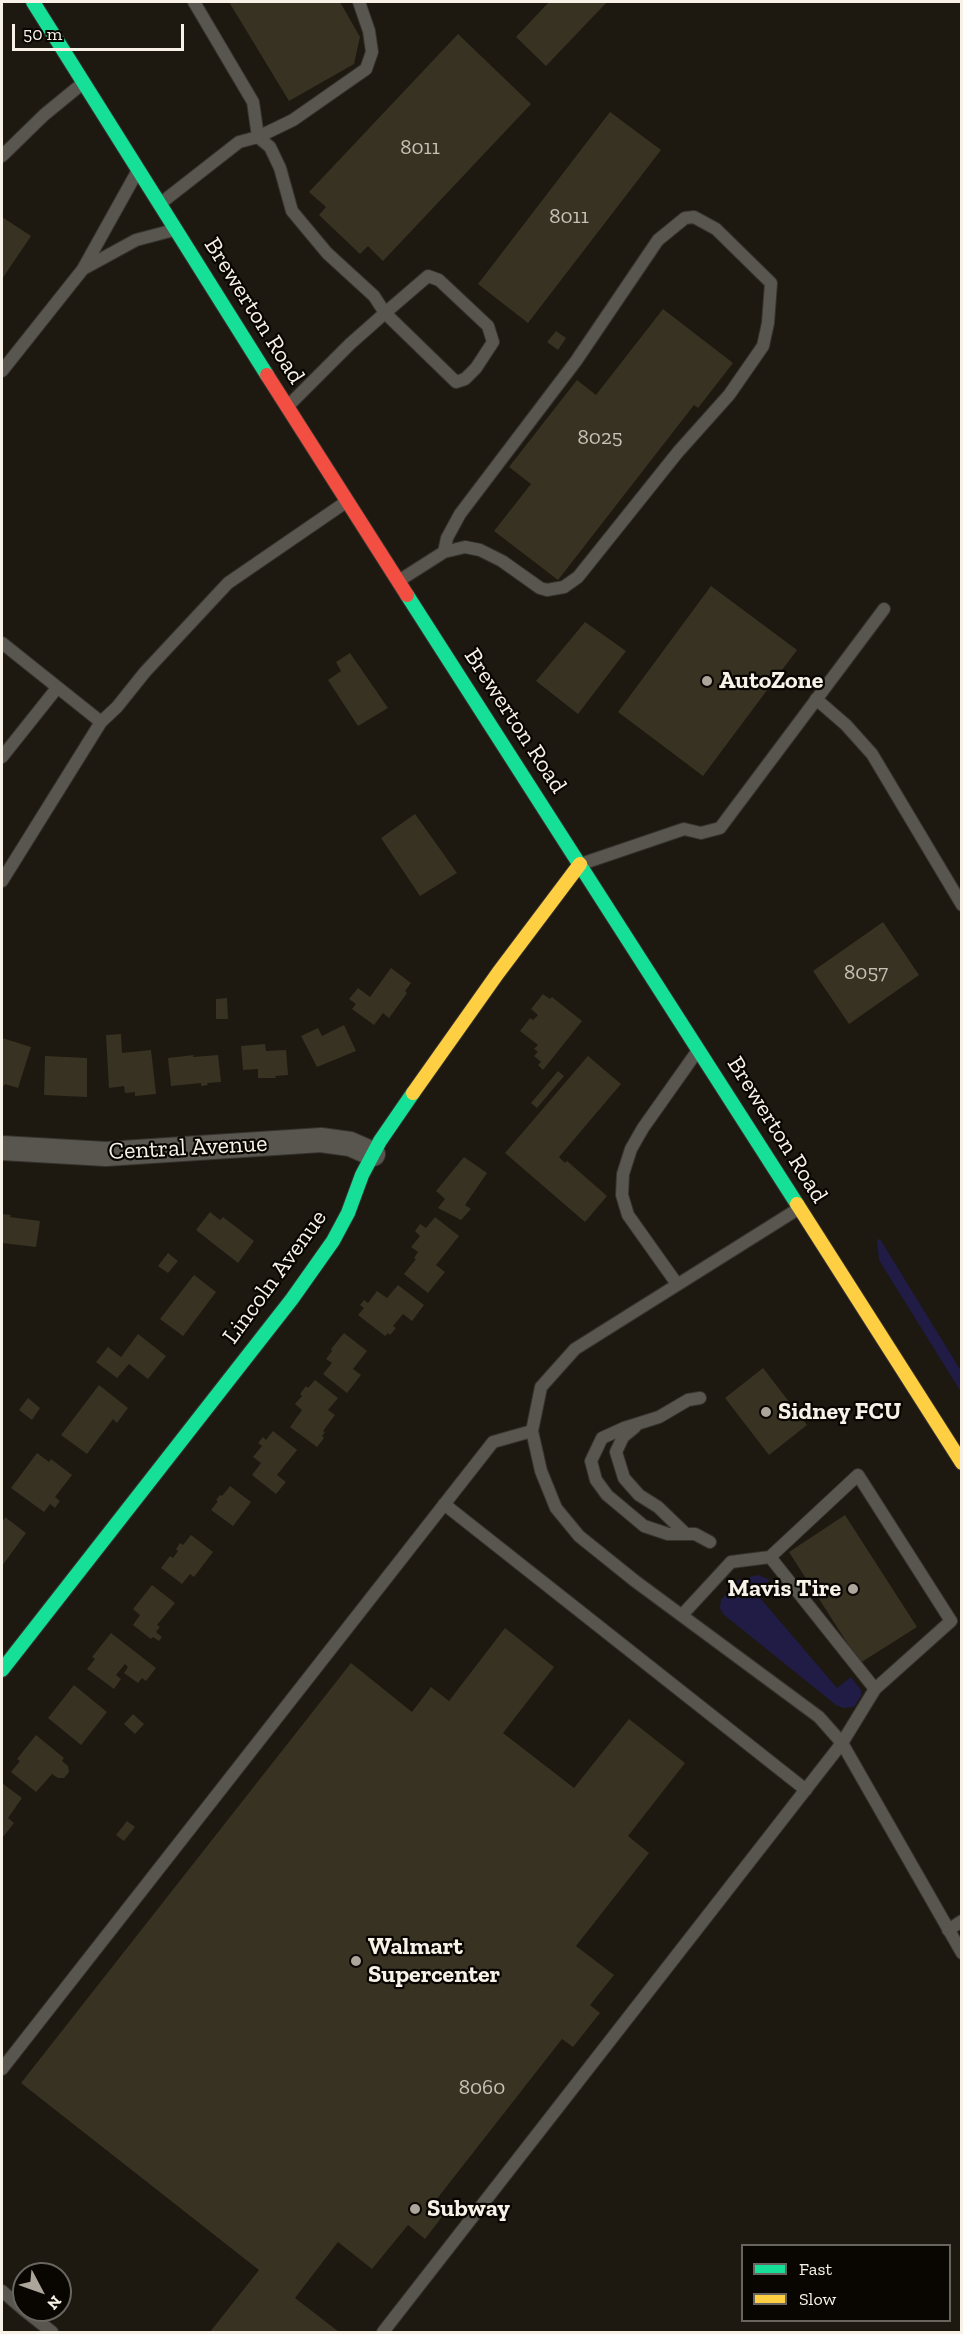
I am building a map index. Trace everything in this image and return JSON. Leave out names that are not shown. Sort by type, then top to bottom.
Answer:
[{"type":"main road","name":"Brewerton Road","points":[[33,2],[287,407],[962,1462]]},
{"type":"main road","name":"Lincoln Avenue","points":[[2,1670],[292,1299],[333,1241],[348,1213],[362,1175],[373,1154],[498,973],[580,864]]},
{"type":"street","name":"Central Avenue","points":[[2,1148],[106,1154],[321,1140],[350,1144],[373,1154]]},
{"type":"lane","points":[[194,2],[253,102],[258,138],[270,147],[280,168],[292,212],[327,253],[374,297],[385,313],[456,382],[465,379],[476,368],[493,342],[488,326],[477,314],[439,280],[428,276],[385,313],[350,344],[287,407]]},
{"type":"lane","points":[[160,203],[239,142],[258,138],[293,120],[366,69],[372,52],[369,31],[359,2]]},
{"type":"lane","points":[[2,156],[44,115],[84,82]]},
{"type":"lane","points":[[2,371],[83,269],[139,169]]},
{"type":"lane","points":[[399,580],[444,552],[465,547],[480,550],[502,561],[532,583],[547,590],[564,587],[578,577],[678,452],[729,395],[763,346],[768,322],[771,283],[716,229],[694,217],[685,218],[658,240],[576,361],[460,514],[447,538],[444,552]]},
{"type":"lane","points":[[83,269],[136,240],[177,230]]},
{"type":"lane","points":[[2,881],[101,722],[117,707],[145,672],[228,583],[348,501]]},
{"type":"lane","points":[[580,864],[684,829],[701,833],[720,828],[884,609]]},
{"type":"lane","points":[[2,643],[101,722]]},
{"type":"lane","points":[[2,758],[57,688]]},
{"type":"lane","points":[[816,699],[846,724],[872,754],[962,905]]},
{"type":"lane","points":[[678,1284],[628,1215],[622,1195],[622,1174],[642,1128],[699,1050]]},
{"type":"lane","points":[[799,1208],[575,1349],[541,1388],[532,1431],[541,1471],[556,1508],[579,1536],[819,1717],[842,1743],[962,1953]]},
{"type":"lane","points":[[700,1398],[688,1400],[659,1417],[602,1437],[591,1461],[596,1480],[607,1495],[644,1526],[668,1534],[695,1534],[710,1542]]},
{"type":"lane","points":[[640,1423],[623,1437],[616,1452],[624,1478],[639,1495],[657,1507],[686,1534]]},
{"type":"lane","points":[[2,2069],[493,1442],[532,1431]]},
{"type":"lane","points":[[383,2332],[842,1743],[875,1689],[951,1621],[858,1475],[770,1557],[731,1562],[682,1615]]},
{"type":"lane","points":[[444,1504],[806,1790]]},
{"type":"lane","points":[[770,1557],[875,1689]]},
{"type":"lane","points":[[948,1930],[962,1921]]},
{"type":"lane","points":[[39,2322],[52,2332]]},
{"type":"shaded area","points":[[880,1239],[961,1371],[961,1392],[879,1260],[877,1240]]},
{"type":"shaded area","points":[[758,1575],[770,1580],[755,1592],[837,1688],[851,1677],[861,1690],[861,1696],[854,1707],[843,1708],[836,1705],[723,1614],[720,1608],[721,1600],[738,1580]]},
{"type":"building","points":[[229,2],[340,2],[360,37],[354,64],[289,101]]},
{"type":"building","points":[[549,2],[607,2],[546,66],[516,37]]},
{"type":"building","points":[[458,34],[531,104],[383,261],[368,246],[360,254],[319,215],[326,207],[309,192]]},
{"type":"building","points":[[610,112],[661,150],[528,323],[478,284]]},
{"type":"building","points":[[2,217],[31,236],[2,279]]},
{"type":"building","points":[[663,309],[733,363],[698,408],[694,405],[558,580],[494,531],[531,484],[509,467],[577,380],[596,395]]},
{"type":"building","points":[[556,331],[566,338],[558,350],[547,342]]},
{"type":"building","name":"AutoZone","points":[[711,586],[797,650],[703,776],[618,712]]},
{"type":"building","points":[[585,622],[626,651],[578,714],[536,681]]},
{"type":"building","points":[[350,653],[388,708],[358,726],[328,680],[341,671],[336,662]]},
{"type":"building","points":[[415,814],[457,873],[420,896],[381,838]]},
{"type":"building","points":[[883,922],[919,975],[849,1024],[813,971]]},
{"type":"building","points":[[391,968],[411,983],[405,991],[407,993],[389,1018],[383,1013],[374,1025],[352,1009],[356,1004],[349,999],[358,988],[370,997]]},
{"type":"building","points":[[543,994],[550,999],[552,997],[582,1021],[543,1070],[538,1065],[541,1062],[534,1056],[538,1052],[534,1049],[538,1045],[520,1031],[530,1018],[533,1020],[538,1015],[531,1009]]},
{"type":"building","points":[[227,998],[228,1019],[216,1019],[216,999]]},
{"type":"building","points":[[344,1025],[356,1051],[317,1067],[301,1036],[318,1028],[322,1036]]},
{"type":"building","points":[[121,1034],[122,1053],[151,1050],[156,1094],[135,1096],[135,1092],[125,1093],[124,1086],[109,1088],[106,1035]]},
{"type":"building","points":[[2,1038],[31,1047],[18,1088],[2,1085]]},
{"type":"building","points":[[265,1044],[266,1051],[286,1050],[288,1075],[258,1078],[258,1069],[243,1070],[241,1046]]},
{"type":"building","points":[[194,1055],[193,1057],[218,1055],[221,1082],[201,1086],[201,1083],[171,1086],[168,1058]]},
{"type":"building","points":[[45,1056],[87,1058],[87,1097],[44,1095]]},
{"type":"building","points":[[588,1056],[621,1084],[559,1157],[565,1163],[567,1161],[607,1196],[585,1222],[505,1153]]},
{"type":"building","points":[[558,1071],[564,1076],[537,1108],[531,1103]]},
{"type":"building","points":[[464,1157],[487,1173],[465,1205],[471,1209],[461,1220],[438,1208],[445,1199],[436,1191]]},
{"type":"building","points":[[210,1212],[220,1220],[223,1217],[254,1241],[238,1263],[196,1230]]},
{"type":"building","points":[[2,1214],[40,1221],[36,1247],[2,1243]]},
{"type":"building","points":[[435,1217],[459,1236],[436,1265],[445,1272],[428,1293],[404,1274],[416,1259],[414,1258],[418,1252],[411,1247],[420,1236],[415,1231],[420,1224],[426,1228]]},
{"type":"building","points":[[168,1253],[178,1261],[168,1273],[158,1266]]},
{"type":"building","points":[[194,1275],[216,1292],[183,1336],[160,1319]]},
{"type":"building","points":[[398,1285],[424,1305],[412,1321],[403,1314],[393,1326],[396,1328],[390,1335],[388,1333],[385,1336],[358,1315],[364,1308],[360,1305],[364,1300],[368,1303],[377,1291],[387,1298]]},
{"type":"building","points":[[344,1333],[367,1351],[353,1369],[361,1375],[347,1393],[323,1374],[332,1363],[326,1359],[331,1349]]},
{"type":"building","points":[[138,1334],[166,1356],[148,1379],[129,1364],[117,1378],[96,1362],[108,1347],[121,1357]]},
{"type":"building","points":[[763,1368],[807,1425],[769,1455],[725,1398]]},
{"type":"building","points":[[315,1380],[338,1398],[328,1410],[335,1415],[323,1431],[325,1432],[322,1436],[324,1438],[317,1447],[290,1427],[302,1410],[295,1404],[302,1396],[300,1394]]},
{"type":"building","points":[[99,1385],[128,1408],[117,1423],[113,1419],[87,1454],[61,1435]]},
{"type":"building","points":[[28,1398],[40,1408],[32,1420],[19,1410]]},
{"type":"building","points":[[273,1431],[297,1450],[277,1475],[286,1482],[276,1494],[252,1475],[261,1463],[253,1457],[262,1446],[258,1443],[263,1437],[266,1440]]},
{"type":"building","points":[[37,1453],[49,1462],[51,1459],[72,1475],[55,1497],[60,1501],[55,1508],[50,1504],[44,1512],[11,1488]]},
{"type":"building","points":[[230,1486],[251,1502],[233,1526],[211,1510],[218,1501],[216,1500]]},
{"type":"building","name":"Mavis Tire","points":[[845,1515],[917,1627],[860,1663],[789,1552]]},
{"type":"building","points":[[5,1517],[26,1533],[2,1566],[2,1518],[4,1520]]},
{"type":"building","points":[[191,1535],[213,1552],[194,1577],[190,1574],[182,1584],[161,1568],[170,1556],[173,1558],[180,1543],[183,1545]]},
{"type":"building","points":[[152,1585],[175,1603],[157,1625],[160,1627],[156,1632],[162,1637],[159,1641],[153,1637],[151,1639],[133,1625],[140,1615],[133,1609]]},
{"type":"building","name":"Walmart Supercenter","points":[[505,1628],[554,1667],[503,1733],[574,1788],[629,1719],[685,1763],[628,1836],[649,1853],[576,1946],[614,1975],[590,2005],[600,2013],[573,2047],[562,2039],[436,2200],[448,2209],[425,2239],[408,2225],[372,2269],[338,2242],[295,2298],[339,2332],[210,2332],[259,2270],[21,2083],[351,1663],[412,1712],[431,1687],[449,1701]]},
{"type":"building","points":[[111,1633],[156,1668],[146,1681],[142,1678],[138,1683],[124,1673],[128,1667],[125,1664],[116,1675],[121,1679],[114,1689],[87,1669],[95,1659],[92,1657]]},
{"type":"building","points":[[74,1685],[107,1712],[81,1745],[48,1718]]},
{"type":"building","points":[[133,1714],[144,1724],[135,1734],[124,1724]]},
{"type":"building","points":[[36,1735],[64,1758],[62,1761],[68,1766],[69,1772],[64,1778],[58,1778],[52,1774],[36,1792],[11,1772],[20,1761],[17,1759]]},
{"type":"building","points":[[2,1783],[22,1798],[8,1818],[14,1823],[3,1837]]},
{"type":"building","points":[[127,1821],[135,1827],[124,1841],[116,1835]]},
{"type":"traffic: fast","points":[[33,2],[267,375]]},
{"type":"traffic: fast","points":[[407,595],[797,1204]]},
{"type":"traffic: fast","points":[[2,1670],[292,1299],[333,1241],[348,1213],[362,1175],[380,1141],[413,1093]]},
{"type":"traffic: slow","points":[[413,1093],[498,973],[580,864]]},
{"type":"traffic: slow","points":[[797,1204],[962,1463]]},
{"type":"traffic: jam","points":[[267,375],[407,595]]},
{"type":"place","name":"AutoZone","points":[[707,681]]},
{"type":"place","name":"Sidney FCU","points":[[766,1412]]},
{"type":"place","name":"Mavis Tire","points":[[853,1589]]},
{"type":"place","name":"Walmart Supercenter","points":[[356,1961]]},
{"type":"place","name":"Subway","points":[[415,2209]]}]
